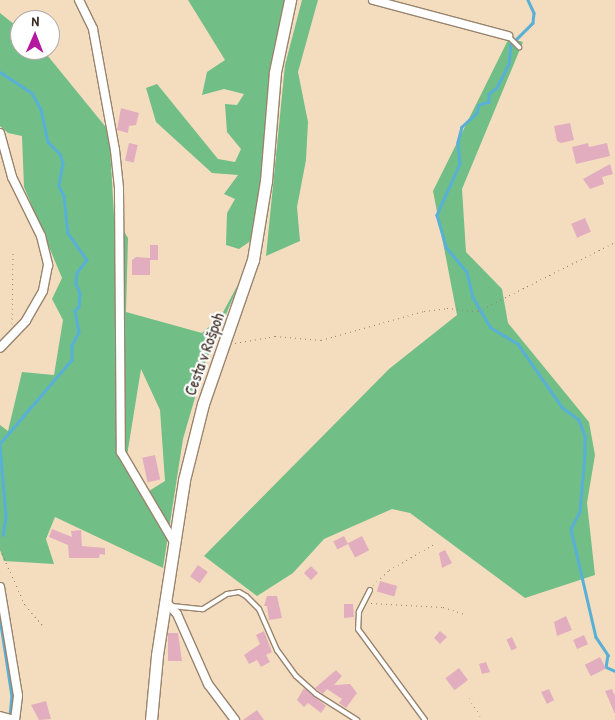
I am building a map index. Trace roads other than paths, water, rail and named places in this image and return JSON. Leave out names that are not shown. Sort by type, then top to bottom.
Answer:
[{"type":"street","points":[[79,0],[93,29],[118,179],[121,452],[174,542]]},
{"type":"street","name":"Cesta v Rošpoh","points":[[151,720],[157,655],[168,604],[174,542],[192,441],[253,260],[266,181],[274,72],[290,0]]},
{"type":"street","points":[[373,0],[508,36]]},
{"type":"street","points":[[0,133],[12,177],[41,236],[48,265],[43,291],[26,321],[0,348]]},
{"type":"street","points":[[0,586],[18,696],[15,720],[0,716]]},
{"type":"street","points":[[168,604],[177,614],[208,684],[235,720]]},
{"type":"lane","points":[[508,36],[519,47]]},
{"type":"lane","points":[[370,590],[362,603],[357,625],[360,634],[425,720]]},
{"type":"lane","points":[[168,604],[203,610],[227,594],[239,592],[246,596],[259,609],[277,650],[296,676],[312,691],[357,720]]},
{"type":"waterway","points":[[528,0],[534,13],[533,23],[511,45],[509,64],[497,88],[489,94],[489,102],[479,105],[477,113],[462,127],[458,142],[460,164],[437,215],[446,247],[467,272],[473,297],[490,327],[518,344],[562,407],[579,420],[585,436],[585,455],[580,512],[571,529],[596,637],[608,655],[606,667],[615,671]]},
{"type":"waterway","points":[[0,72],[32,93],[41,109],[48,142],[60,154],[63,163],[59,186],[64,196],[68,233],[87,260],[77,273],[76,284],[80,293],[79,307],[75,311],[79,332],[72,346],[72,360],[0,444]]},
{"type":"waterway","points":[[0,445],[6,517],[3,535]]},
{"type":"waterway","points":[[0,618],[12,696],[10,714]]}]
